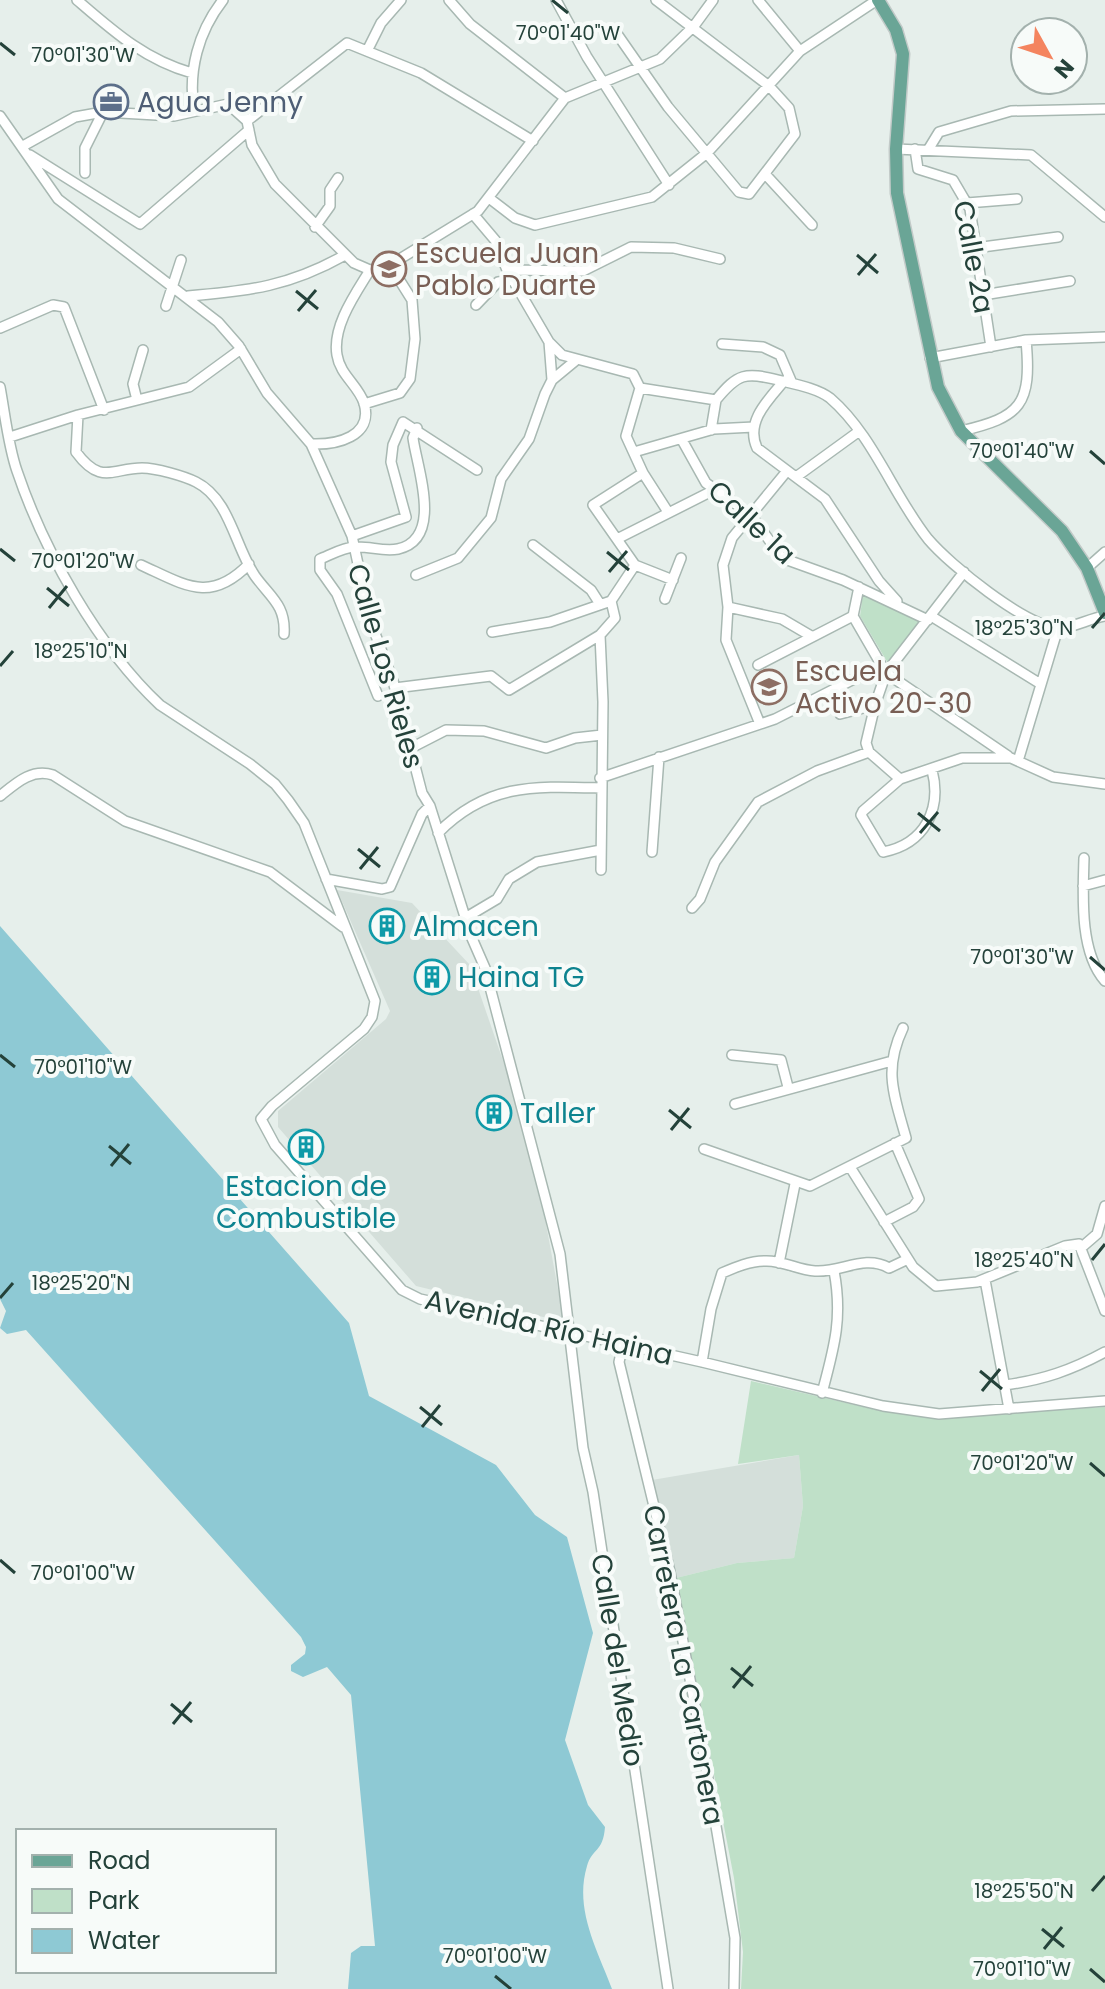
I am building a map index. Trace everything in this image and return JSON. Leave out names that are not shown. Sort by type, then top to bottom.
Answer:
[{"type":"main road","points":[[877,0],[896,30],[903,54],[896,149],[897,193],[938,387],[961,431],[1062,531],[1087,568],[1105,614]]},
{"type":"street","points":[[77,0],[137,48],[164,65],[192,73]]},
{"type":"street","points":[[194,110],[192,73],[205,27],[223,0]]},
{"type":"street","points":[[367,51],[381,23],[401,0]]},
{"type":"street","points":[[449,0],[470,24],[565,98]]},
{"type":"street","points":[[556,0],[669,185]]},
{"type":"street","points":[[615,31],[644,68],[668,107],[744,195],[766,175],[795,134],[789,108],[769,86],[656,0]]},
{"type":"street","points":[[311,444],[347,441],[359,431],[365,417],[364,404],[342,372],[336,353],[348,305],[370,270],[390,265],[473,214],[489,198],[565,98],[660,59],[694,26],[713,0]]},
{"type":"street","points":[[758,0],[800,51]]},
{"type":"street","points":[[489,198],[515,218],[535,225],[614,203],[646,199],[669,185],[707,153],[800,51],[877,0]]},
{"type":"street","points":[[370,270],[345,255],[275,184],[252,145],[248,125],[228,104],[174,116],[103,112],[75,117],[25,150],[140,224],[248,125],[345,43],[421,73],[533,141]]},
{"type":"street","points":[[928,150],[939,132],[1011,111],[1105,109]]},
{"type":"street","points":[[85,173],[85,148],[103,112]]},
{"type":"street","name":"Calle Los Rieles","points":[[0,116],[58,199],[218,322],[241,349],[253,373],[311,444],[352,541],[370,620],[395,688],[422,793],[430,806],[465,918],[485,968],[560,1254],[570,1332]]},
{"type":"street","points":[[896,149],[1031,155],[1105,217]]},
{"type":"street","name":"Calle 2a","points":[[915,149],[918,169],[953,180],[967,203],[991,347]]},
{"type":"street","points":[[766,175],[812,225]]},
{"type":"street","points":[[315,227],[330,206],[330,190],[338,178]]},
{"type":"street","points":[[967,203],[1017,199]]},
{"type":"street","points":[[473,214],[495,240],[510,275],[549,342],[562,355],[575,361],[633,374],[640,388],[626,436],[643,473],[668,512]]},
{"type":"street","points":[[975,248],[1058,237]]},
{"type":"street","points":[[476,305],[498,282],[510,275],[583,271],[631,247],[674,248],[720,259]]},
{"type":"street","points":[[188,296],[257,291],[316,271],[345,255]]},
{"type":"street","points":[[166,306],[181,260]]},
{"type":"street","points":[[364,404],[400,393],[410,379],[415,339],[412,300],[390,265]]},
{"type":"street","points":[[983,295],[1070,281]]},
{"type":"street","points":[[0,328],[53,305],[64,307],[104,410]]},
{"type":"street","points":[[930,358],[1026,340],[1105,337]]},
{"type":"street","points":[[961,431],[997,422],[1010,416],[1019,406],[1028,366],[1026,340]]},
{"type":"street","points":[[416,575],[458,558],[491,518],[501,479],[529,439],[552,380],[549,342]]},
{"type":"street","points":[[722,344],[763,347],[780,355],[788,382]]},
{"type":"street","points":[[10,437],[78,415],[189,387],[241,349]]},
{"type":"street","points":[[137,400],[133,384],[143,350]]},
{"type":"street","points":[[225,361],[253,373]]},
{"type":"street","points":[[552,380],[575,361]]},
{"type":"street","points":[[711,430],[716,400],[734,380],[745,374],[788,382],[828,396],[858,432],[921,530],[964,572],[1033,620],[1058,628],[1105,614]]},
{"type":"street","points":[[788,382],[760,412],[754,427],[757,448],[825,499],[879,581],[902,606]]},
{"type":"street","name":"Avenida Río Haina","points":[[0,387],[15,468],[45,540],[99,630],[143,690],[275,784],[304,823],[375,1001],[372,1017],[364,1029],[272,1106],[261,1119],[266,1132],[402,1290],[420,1299],[702,1362],[822,1393],[939,1414],[1105,1401]]},
{"type":"street","points":[[640,388],[716,400]]},
{"type":"street","points":[[78,415],[76,452],[83,461],[114,475],[142,468],[196,482],[213,496],[256,577],[275,596],[285,619],[284,634]]},
{"type":"street","points":[[378,696],[337,594],[320,570],[320,559],[406,517],[391,462],[393,445],[403,422],[417,428],[477,470]]},
{"type":"street","points":[[634,452],[711,430],[754,427]]},
{"type":"street","points":[[352,541],[400,548],[412,543],[424,526],[426,500],[413,438],[417,428]]},
{"type":"street","points":[[796,477],[858,432]]},
{"type":"street","name":"Calle 1a","points":[[682,440],[714,490],[751,515],[782,558],[929,618],[1039,683]]},
{"type":"street","points":[[760,724],[726,640],[728,607],[723,565],[726,549],[787,471]]},
{"type":"street","points":[[643,473],[593,505],[635,565],[673,580]]},
{"type":"street","points":[[617,539],[714,490]]},
{"type":"street","points":[[533,545],[591,590],[600,604]]},
{"type":"street","points":[[1087,568],[1105,552]]},
{"type":"street","points":[[665,599],[681,558]]},
{"type":"street","points":[[141,565],[197,588],[233,581],[249,564]]},
{"type":"street","points":[[492,632],[550,622],[611,601],[635,565]]},
{"type":"street","points":[[900,779],[869,752],[866,743],[875,705],[886,673],[964,572]]},
{"type":"street","points":[[859,587],[853,616],[886,673],[1014,759],[1053,777],[1105,784]]},
{"type":"street","points":[[395,688],[491,676],[509,690],[600,635],[615,618],[611,601]]},
{"type":"street","points":[[728,607],[782,619],[811,636]]},
{"type":"street","points":[[758,665],[853,616]]},
{"type":"street","points":[[1014,759],[1058,628]]},
{"type":"street","points":[[600,635],[601,870]]},
{"type":"street","points":[[438,833],[450,821],[502,791],[600,783],[659,757],[760,724],[862,675],[886,673]]},
{"type":"street","points":[[840,714],[875,705]]},
{"type":"street","points":[[409,749],[446,730],[484,731],[546,748],[575,738],[602,735]]},
{"type":"street","points":[[692,908],[700,899],[715,862],[758,802],[817,771],[869,752]]},
{"type":"street","points":[[652,852],[659,757]]},
{"type":"street","points":[[932,770],[937,792],[933,811],[916,838],[883,852],[861,815],[900,779],[962,758],[1014,759]]},
{"type":"street","points":[[0,796],[29,775],[40,771],[53,775],[125,821],[270,872],[343,927]]},
{"type":"street","points":[[326,879],[382,889],[390,887],[422,814],[430,806]]},
{"type":"street","points":[[465,918],[497,899],[509,879],[537,862],[601,850]]},
{"type":"street","points":[[1084,858],[1081,904],[1105,981]]},
{"type":"street","points":[[1083,886],[1105,880]]},
{"type":"street","points":[[704,1149],[756,1165],[795,1184],[810,1186],[906,1138],[889,1080],[903,1028]]},
{"type":"street","points":[[732,1055],[781,1060],[788,1087]]},
{"type":"street","points":[[735,1104],[892,1061]]},
{"type":"street","points":[[884,1222],[913,1207],[919,1199],[895,1143]]},
{"type":"street","points":[[850,1167],[908,1259],[923,1278],[936,1286],[985,1280],[1073,1243],[1083,1249],[1105,1311]]},
{"type":"street","points":[[779,1263],[795,1184]]},
{"type":"street","points":[[1083,1249],[1097,1234],[1105,1206]]},
{"type":"street","points":[[702,1362],[711,1309],[722,1273],[742,1264],[766,1261],[813,1271],[834,1271],[863,1262],[880,1263],[889,1268],[908,1259]]},
{"type":"street","points":[[822,1393],[839,1316],[834,1271]]},
{"type":"street","points":[[985,1280],[1009,1409]]},
{"type":"street","name":"Calle del Medio","points":[[570,1332],[583,1448],[593,1492],[668,1989]]},
{"type":"street","name":"Carretera La Cartonera","points":[[623,1344],[619,1362],[670,1572],[717,1828],[735,1938],[734,1989]]},
{"type":"street","points":[[1005,1385],[1036,1381],[1069,1371],[1105,1352]]},
{"type":"shaded area","points":[[337,890],[412,903],[470,965],[531,1142],[564,1322],[416,1286],[278,1127],[278,1111],[386,1019],[390,1011]]},
{"type":"shaded area","points":[[799,1455],[803,1506],[794,1558],[737,1563],[676,1578],[652,1480]]},
{"type":"green space","points":[[863,594],[921,622],[889,665],[860,616]]},
{"type":"green space","points":[[751,1381],[881,1411],[937,1417],[1105,1407],[1105,1989],[741,1989],[743,1952],[734,1878],[676,1578],[737,1563],[794,1558],[803,1506],[799,1455],[738,1464]]},
{"type":"water","points":[[0,926],[349,1323],[369,1396],[496,1465],[535,1515],[567,1537],[593,1633],[565,1740],[588,1805],[605,1827],[602,1842],[587,1866],[583,1898],[589,1929],[612,1989],[348,1989],[351,1953],[361,1946],[375,1946],[351,1695],[327,1667],[303,1677],[291,1671],[291,1665],[305,1654],[306,1647],[301,1637],[26,1330],[7,1334],[0,1328],[6,1311],[0,1299]]},
{"type":"place","name":"Agua Jenny","points":[[111,102]]},
{"type":"place","name":"Escuela Juan Pablo Duarte","points":[[389,269]]},
{"type":"place","name":"Escuela Activo 20-30","points":[[769,687]]},
{"type":"place","name":"Almacen","points":[[387,926]]},
{"type":"place","name":"Haina TG","points":[[432,977]]},
{"type":"place","name":"Taller","points":[[494,1113]]},
{"type":"place","name":"Estacion de Combustible","points":[[306,1147]]}]
